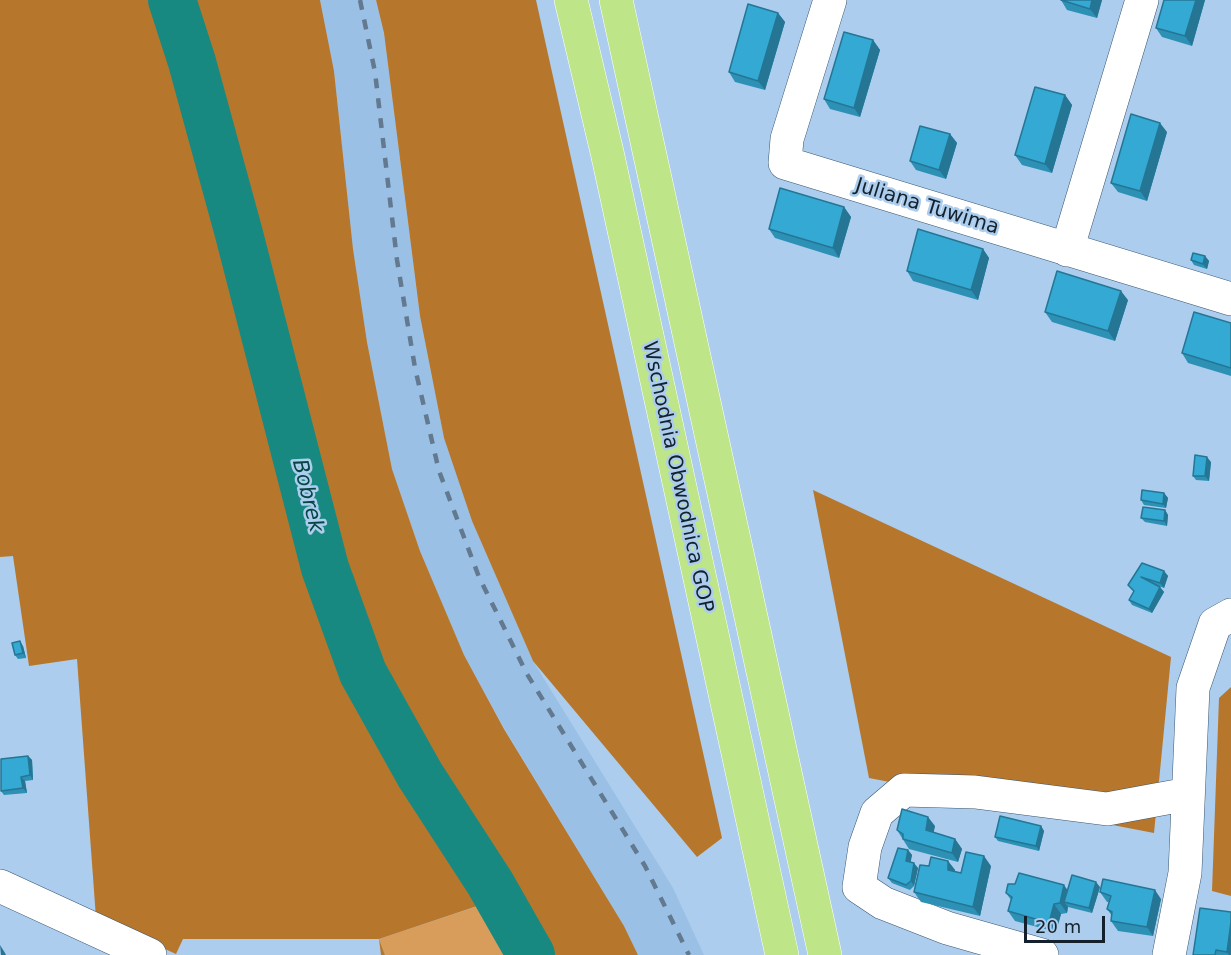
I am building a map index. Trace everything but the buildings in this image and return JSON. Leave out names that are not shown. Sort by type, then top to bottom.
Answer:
[{"type":"highway","name":"Wschodnia Obwodnica GOP","points":[[571,0],[607,152],[782,955]]},
{"type":"highway","points":[[616,0],[825,955]]},
{"type":"street","name":"Juliana Tuwima","points":[[830,0],[788,139],[785,163],[1231,299]]},
{"type":"street","points":[[1067,250],[1142,0]]},
{"type":"street","points":[[1169,955],[1185,873],[1194,688],[1215,624],[1231,615]]},
{"type":"street","points":[[1042,955],[947,928],[883,903],[859,886],[865,847],[877,813],[903,790],[975,792],[1107,809],[1188,794]]},
{"type":"street","points":[[0,886],[150,955]]},
{"type":"shaded area","points":[[0,0],[320,0],[334,71],[353,249],[367,342],[392,469],[420,551],[464,655],[504,729],[624,926],[638,955],[554,955],[516,893],[379,939],[183,939],[176,954],[96,918],[77,659],[29,666],[13,556],[0,557]]},
{"type":"shaded area","points":[[320,0],[376,0],[384,33],[420,316],[444,438],[472,521],[533,661],[673,888],[704,955],[638,955],[624,926],[504,728],[464,655],[420,551],[392,469],[367,342],[353,250],[334,71]]},
{"type":"shaded area","points":[[376,0],[536,0],[722,838],[697,857],[533,661],[472,521],[444,438],[420,316],[384,33]]},
{"type":"shaded area","points":[[813,490],[1171,657],[1154,833],[869,778]]},
{"type":"shaded area","points":[[1231,687],[1231,896],[1212,891],[1219,698]]},
{"type":"shaded area","points":[[478,906],[508,955],[385,955],[379,939]]},
{"type":"shaded area","points":[[379,939],[385,955],[381,955]]},
{"type":"waterway","name":"Bobrek","points":[[172,0],[192,62],[239,234],[325,568],[363,673],[420,775],[490,883],[531,955]]},
{"type":"railway","points":[[360,0],[375,72],[397,260],[415,368],[439,471],[479,577],[527,674],[645,866],[689,955]]}]
